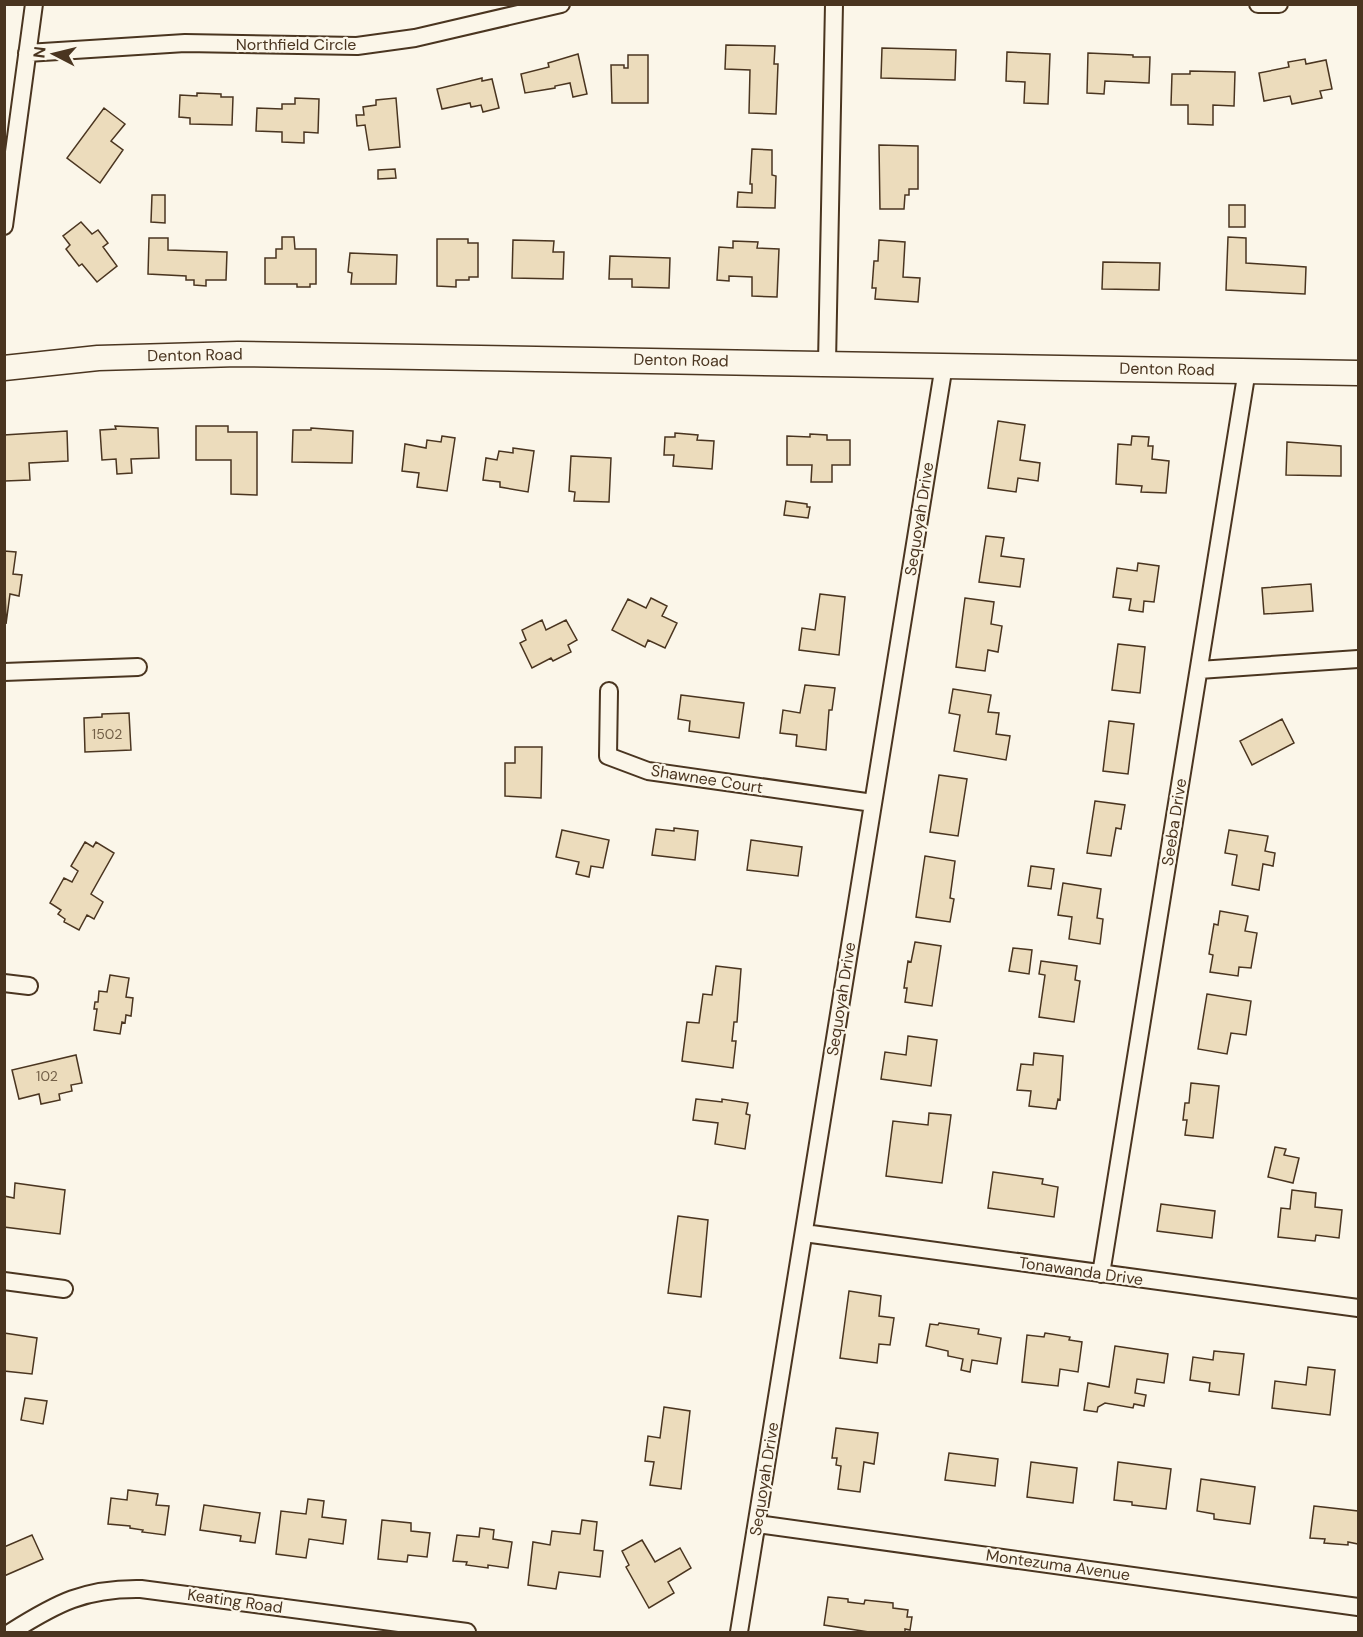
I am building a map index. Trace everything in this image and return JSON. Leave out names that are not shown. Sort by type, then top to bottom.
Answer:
[{"type":"street","points":[[4,226],[34,4]]},
{"type":"street","name":"Northfield Circle","points":[[27,53],[185,42],[357,45],[415,38],[561,4]]},
{"type":"street","points":[[827,363],[834,4]]},
{"type":"street","points":[[1258,4],[1279,4]]},
{"type":"street","name":"Denton Road","points":[[4,368],[98,358],[238,354],[1359,373]]},
{"type":"street","name":"Sequoyah Drive","points":[[740,1632],[944,365]]},
{"type":"street","name":"Seeba Drive","points":[[1101,1274],[1247,370]]},
{"type":"street","points":[[1199,670],[1359,659]]},
{"type":"street","points":[[4,672],[138,667]]},
{"type":"street","name":"Shawnee Court","points":[[609,691],[608,756],[648,771],[873,803]]},
{"type":"street","points":[[4,983],[29,986]]},
{"type":"street","name":"Tonawanda Drive","points":[[804,1233],[1359,1308]]},
{"type":"street","points":[[4,1281],[64,1290]]},
{"type":"street","name":"Montezuma Avenue","points":[[757,1524],[1359,1607]]},
{"type":"street","name":"Keating Road","points":[[11,1632],[64,1601],[121,1588],[421,1629],[467,1632]]},
{"type":"building","points":[[726,45],[775,46],[774,64],[778,64],[776,114],[749,113],[750,70],[725,69]]},
{"type":"building","points":[[882,48],[956,50],[955,80],[881,78]]},
{"type":"building","points":[[1007,52],[1050,54],[1048,104],[1024,103],[1025,82],[1006,81]]},
{"type":"building","points":[[1088,53],[1150,57],[1149,83],[1105,81],[1104,94],[1087,93]]},
{"type":"building","points":[[578,54],[587,94],[573,97],[570,83],[525,93],[521,74],[549,67],[548,63]]},
{"type":"building","points":[[628,55],[648,55],[648,103],[612,103],[611,65],[624,65],[624,68],[628,68]]},
{"type":"building","points":[[1305,59],[1306,64],[1326,60],[1332,89],[1320,91],[1322,98],[1292,104],[1290,96],[1264,101],[1259,73],[1289,67],[1288,62]]},
{"type":"building","points":[[1190,71],[1235,72],[1234,106],[1213,105],[1213,125],[1188,124],[1188,105],[1171,105],[1172,74],[1190,74]]},
{"type":"building","points":[[482,78],[482,81],[492,79],[499,108],[483,112],[481,105],[471,107],[470,103],[442,109],[437,89]]},
{"type":"building","points":[[197,93],[233,97],[232,125],[190,124],[190,118],[179,117],[180,95],[197,96]]},
{"type":"building","points":[[295,98],[319,99],[318,133],[304,132],[304,143],[282,142],[282,132],[256,131],[257,108],[282,109],[282,104],[295,104]]},
{"type":"building","points":[[396,98],[400,147],[369,150],[365,125],[357,126],[356,115],[364,115],[363,107],[376,105],[376,100]]},
{"type":"building","points":[[104,108],[125,124],[111,141],[123,150],[100,183],[67,158]]},
{"type":"building","points":[[879,145],[918,146],[918,189],[909,189],[909,195],[905,195],[904,209],[880,209]]},
{"type":"building","points":[[752,149],[772,150],[772,175],[776,176],[775,208],[737,207],[738,192],[752,193],[752,184],[750,184]]},
{"type":"building","points":[[395,169],[396,178],[378,179],[378,170]]},
{"type":"building","points":[[152,195],[165,195],[165,223],[151,222]]},
{"type":"building","points":[[1229,205],[1245,205],[1245,227],[1229,227]]},
{"type":"building","points":[[81,222],[92,234],[98,230],[108,243],[103,247],[117,266],[97,282],[82,264],[79,266],[66,249],[70,245],[63,236]]},
{"type":"building","points":[[282,237],[294,237],[295,249],[316,249],[316,284],[310,284],[310,287],[297,287],[297,284],[265,284],[265,258],[276,258],[276,249],[282,249]]},
{"type":"building","points":[[1228,237],[1246,238],[1246,263],[1306,267],[1305,294],[1226,290]]},
{"type":"building","points":[[149,238],[168,238],[168,250],[227,252],[226,280],[206,280],[206,286],[194,285],[194,280],[186,280],[186,276],[148,274]]},
{"type":"building","points":[[437,239],[468,239],[468,243],[478,243],[478,277],[456,280],[456,287],[437,286]]},
{"type":"building","points":[[513,240],[554,241],[553,252],[564,252],[563,279],[512,278]]},
{"type":"building","points":[[879,240],[905,242],[903,277],[920,278],[918,302],[875,299],[876,288],[872,288],[874,261],[878,261]]},
{"type":"building","points":[[733,241],[758,242],[757,248],[779,249],[777,297],[752,296],[752,277],[729,276],[729,281],[717,280],[719,247],[733,248]]},
{"type":"building","points":[[350,253],[397,255],[396,284],[351,284],[352,273],[348,272]]},
{"type":"building","points":[[610,256],[670,258],[669,288],[632,287],[632,279],[609,279]]},
{"type":"building","points":[[1103,262],[1160,263],[1159,290],[1102,289]]},
{"type":"building","points":[[998,421],[1025,425],[1020,460],[1040,463],[1038,481],[1018,478],[1016,492],[988,488]]},
{"type":"building","points":[[115,426],[158,428],[159,458],[131,459],[132,473],[117,474],[116,459],[102,460],[100,430],[116,429]]},
{"type":"building","points":[[196,426],[228,426],[228,432],[257,432],[257,495],[231,494],[231,460],[196,460]]},
{"type":"building","points":[[311,428],[353,431],[352,463],[292,462],[293,430],[311,430]]},
{"type":"building","points":[[67,431],[68,461],[29,463],[30,480],[5,481],[4,435]]},
{"type":"building","points":[[675,433],[698,435],[697,440],[714,441],[712,469],[673,466],[674,455],[664,455],[665,437],[675,437]]},
{"type":"building","points":[[810,434],[827,435],[827,440],[850,440],[850,465],[832,465],[832,482],[811,482],[812,465],[787,465],[787,436],[810,437]]},
{"type":"building","points":[[442,436],[455,438],[447,491],[417,487],[419,473],[402,471],[405,444],[426,448],[427,440],[441,442]]},
{"type":"building","points":[[1132,436],[1149,437],[1148,446],[1153,446],[1152,459],[1169,461],[1166,493],[1141,492],[1142,486],[1116,484],[1118,444],[1131,445]]},
{"type":"building","points":[[1287,442],[1341,446],[1341,476],[1286,475]]},
{"type":"building","points":[[513,448],[534,451],[528,492],[500,487],[500,482],[483,480],[486,458],[497,460],[499,451],[513,453]]},
{"type":"building","points":[[571,456],[611,458],[609,502],[574,501],[575,492],[569,491]]},
{"type":"building","points":[[786,501],[807,504],[807,507],[810,507],[808,518],[784,515]]},
{"type":"building","points":[[986,536],[1004,538],[1001,556],[1024,559],[1020,587],[979,582]]},
{"type":"building","points":[[4,551],[16,552],[13,574],[22,575],[19,596],[10,594],[6,624]]},
{"type":"building","points":[[1138,563],[1159,566],[1154,602],[1144,601],[1143,612],[1129,610],[1131,599],[1113,597],[1117,568],[1137,571]]},
{"type":"building","points":[[1311,584],[1313,611],[1264,614],[1262,588]]},
{"type":"building","points":[[820,594],[845,597],[839,655],[799,650],[802,628],[815,630]]},
{"type":"building","points":[[651,598],[667,606],[662,616],[677,623],[665,648],[648,640],[645,647],[612,630],[628,599],[646,608]]},
{"type":"building","points":[[965,598],[994,602],[991,624],[1002,626],[998,652],[988,650],[985,671],[956,667]]},
{"type":"building","points":[[542,620],[546,630],[566,620],[577,640],[568,645],[571,652],[553,661],[551,658],[532,668],[520,643],[526,640],[522,630]]},
{"type":"building","points":[[1118,644],[1145,647],[1140,693],[1112,690]]},
{"type":"building","points":[[805,685],[835,688],[832,710],[829,710],[826,750],[796,746],[797,735],[780,733],[783,710],[800,713]]},
{"type":"building","points":[[953,689],[991,695],[988,712],[999,713],[996,734],[1010,736],[1006,760],[954,751],[960,715],[949,713]]},
{"type":"building","points":[[681,695],[744,703],[739,738],[689,731],[690,721],[678,719]]},
{"type":"building","points":[[129,713],[131,750],[85,752],[84,718],[102,717],[102,714]]},
{"type":"building","points":[[1282,719],[1294,743],[1252,765],[1240,741]]},
{"type":"building","points":[[1109,721],[1134,724],[1128,774],[1103,771]]},
{"type":"building","points":[[515,747],[542,747],[541,798],[505,796],[505,763],[515,763]]},
{"type":"building","points":[[939,775],[967,779],[958,836],[930,832]]},
{"type":"building","points":[[1095,801],[1125,805],[1121,829],[1116,828],[1111,856],[1087,853]]},
{"type":"building","points":[[674,828],[698,831],[695,860],[652,855],[656,829],[674,831]]},
{"type":"building","points":[[562,830],[609,840],[603,868],[591,866],[589,877],[576,874],[579,862],[556,857]]},
{"type":"building","points":[[1229,830],[1268,836],[1265,851],[1275,853],[1273,866],[1263,864],[1259,890],[1232,885],[1237,855],[1225,853]]},
{"type":"building","points":[[751,840],[802,847],[798,876],[747,870]]},
{"type":"building","points":[[85,842],[93,847],[96,842],[114,853],[91,894],[103,902],[94,919],[87,915],[79,930],[64,922],[65,919],[58,914],[61,910],[50,903],[64,878],[72,882],[78,871],[71,866]]},
{"type":"building","points":[[925,856],[955,861],[950,898],[954,899],[950,922],[916,917]]},
{"type":"building","points":[[1031,866],[1054,869],[1051,889],[1028,886]]},
{"type":"building","points":[[1063,883],[1101,889],[1097,918],[1103,919],[1100,944],[1069,939],[1072,917],[1058,915]]},
{"type":"building","points":[[1220,911],[1248,916],[1245,931],[1257,933],[1251,968],[1239,967],[1238,976],[1210,972],[1213,955],[1209,954],[1214,924],[1218,925]]},
{"type":"building","points":[[915,942],[941,946],[932,1006],[905,1002],[907,988],[904,988],[908,961],[911,962]]},
{"type":"building","points":[[1013,948],[1032,950],[1029,974],[1009,971]]},
{"type":"building","points":[[1041,961],[1077,966],[1075,980],[1080,981],[1074,1022],[1039,1017],[1045,975],[1039,974]]},
{"type":"building","points":[[716,966],[741,969],[737,1022],[734,1022],[732,1041],[736,1041],[733,1068],[682,1061],[687,1022],[699,1023],[703,994],[712,995]]},
{"type":"building","points":[[110,975],[129,978],[126,997],[133,998],[131,1016],[126,1015],[120,1034],[94,1030],[97,1009],[94,1009],[95,1002],[98,1002],[99,991],[107,992]]},
{"type":"building","points":[[1207,994],[1251,1001],[1246,1035],[1231,1033],[1227,1054],[1198,1049]]},
{"type":"building","points":[[908,1036],[937,1040],[931,1086],[881,1079],[885,1052],[906,1055]]},
{"type":"building","points":[[1034,1053],[1063,1056],[1060,1100],[1058,1099],[1056,1109],[1029,1106],[1031,1091],[1017,1090],[1021,1064],[1033,1065]]},
{"type":"building","points":[[76,1055],[82,1083],[71,1085],[72,1091],[59,1094],[60,1100],[41,1104],[39,1094],[19,1099],[12,1070]]},
{"type":"building","points":[[1191,1083],[1219,1086],[1213,1138],[1185,1135],[1187,1120],[1183,1120],[1185,1103],[1189,1103]]},
{"type":"building","points":[[696,1099],[722,1102],[722,1099],[748,1103],[746,1114],[750,1115],[745,1149],[715,1144],[718,1123],[693,1120]]},
{"type":"building","points":[[929,1113],[951,1115],[942,1183],[886,1176],[893,1121],[928,1125]]},
{"type":"building","points":[[1275,1147],[1286,1149],[1284,1155],[1299,1158],[1293,1183],[1268,1177]]},
{"type":"building","points":[[993,1172],[1043,1179],[1042,1184],[1058,1187],[1054,1217],[988,1208]]},
{"type":"building","points":[[15,1183],[65,1190],[60,1234],[4,1227],[4,1196],[14,1198]]},
{"type":"building","points":[[1292,1190],[1316,1193],[1315,1207],[1342,1210],[1339,1238],[1316,1235],[1315,1241],[1278,1237],[1281,1208],[1290,1209]]},
{"type":"building","points":[[1161,1204],[1215,1211],[1212,1238],[1157,1231]]},
{"type":"building","points":[[678,1216],[708,1220],[701,1297],[668,1293]]},
{"type":"building","points":[[849,1291],[881,1296],[879,1316],[894,1318],[890,1345],[879,1344],[877,1363],[840,1358]]},
{"type":"building","points":[[939,1323],[979,1329],[978,1334],[1001,1338],[997,1364],[972,1360],[970,1372],[961,1370],[963,1359],[948,1356],[948,1351],[926,1346],[930,1324],[938,1325]]},
{"type":"building","points":[[4,1333],[37,1338],[32,1374],[4,1371]]},
{"type":"building","points":[[1045,1333],[1070,1337],[1069,1340],[1082,1342],[1078,1372],[1060,1369],[1058,1386],[1022,1382],[1027,1335],[1044,1337]]},
{"type":"building","points":[[1115,1346],[1168,1354],[1164,1383],[1137,1379],[1135,1393],[1146,1395],[1144,1406],[1134,1404],[1133,1408],[1105,1403],[1098,1407],[1097,1412],[1084,1410],[1088,1383],[1109,1387]]},
{"type":"building","points":[[1214,1351],[1244,1354],[1239,1395],[1209,1391],[1210,1383],[1190,1380],[1193,1357],[1213,1360]]},
{"type":"building","points":[[1308,1367],[1335,1370],[1330,1415],[1272,1408],[1275,1381],[1306,1385]]},
{"type":"building","points":[[25,1398],[47,1401],[43,1424],[21,1420]]},
{"type":"building","points":[[664,1407],[690,1411],[681,1489],[650,1485],[654,1462],[645,1461],[648,1436],[660,1438]]},
{"type":"building","points":[[836,1428],[878,1433],[874,1464],[864,1462],[860,1492],[838,1489],[841,1466],[836,1465],[837,1458],[832,1458]]},
{"type":"building","points":[[949,1453],[998,1459],[995,1486],[945,1480]]},
{"type":"building","points":[[1031,1462],[1077,1468],[1073,1503],[1027,1497]]},
{"type":"building","points":[[1118,1462],[1171,1469],[1166,1509],[1132,1505],[1132,1502],[1114,1500]]},
{"type":"building","points":[[1201,1479],[1255,1487],[1250,1524],[1214,1519],[1214,1514],[1197,1511]]},
{"type":"building","points":[[128,1490],[158,1494],[156,1505],[169,1506],[165,1535],[142,1532],[143,1530],[130,1528],[130,1526],[108,1524],[111,1498],[127,1500]]},
{"type":"building","points":[[308,1499],[324,1501],[322,1517],[346,1520],[343,1544],[309,1539],[306,1558],[276,1554],[281,1511],[306,1514]]},
{"type":"building","points":[[204,1505],[260,1513],[255,1543],[240,1541],[241,1536],[200,1530]]},
{"type":"building","points":[[1314,1506],[1358,1511],[1358,1544],[1324,1543],[1325,1539],[1310,1538]]},
{"type":"building","points":[[382,1520],[411,1523],[411,1531],[430,1533],[427,1557],[408,1555],[407,1562],[378,1559]]},
{"type":"building","points":[[582,1520],[597,1522],[594,1550],[603,1551],[600,1577],[559,1572],[556,1589],[528,1585],[533,1542],[550,1545],[552,1531],[580,1534]]},
{"type":"building","points":[[480,1528],[494,1530],[493,1539],[512,1542],[508,1568],[488,1565],[488,1568],[453,1561],[457,1535],[479,1537]]},
{"type":"building","points":[[32,1535],[43,1559],[4,1576],[4,1547]]},
{"type":"building","points":[[642,1540],[655,1562],[680,1548],[691,1568],[668,1582],[674,1593],[649,1608],[626,1567],[629,1565],[622,1551]]},
{"type":"building","points":[[828,1597],[848,1599],[848,1602],[864,1604],[865,1600],[893,1603],[893,1608],[908,1610],[907,1617],[912,1617],[910,1630],[869,1632],[824,1625]]}]
